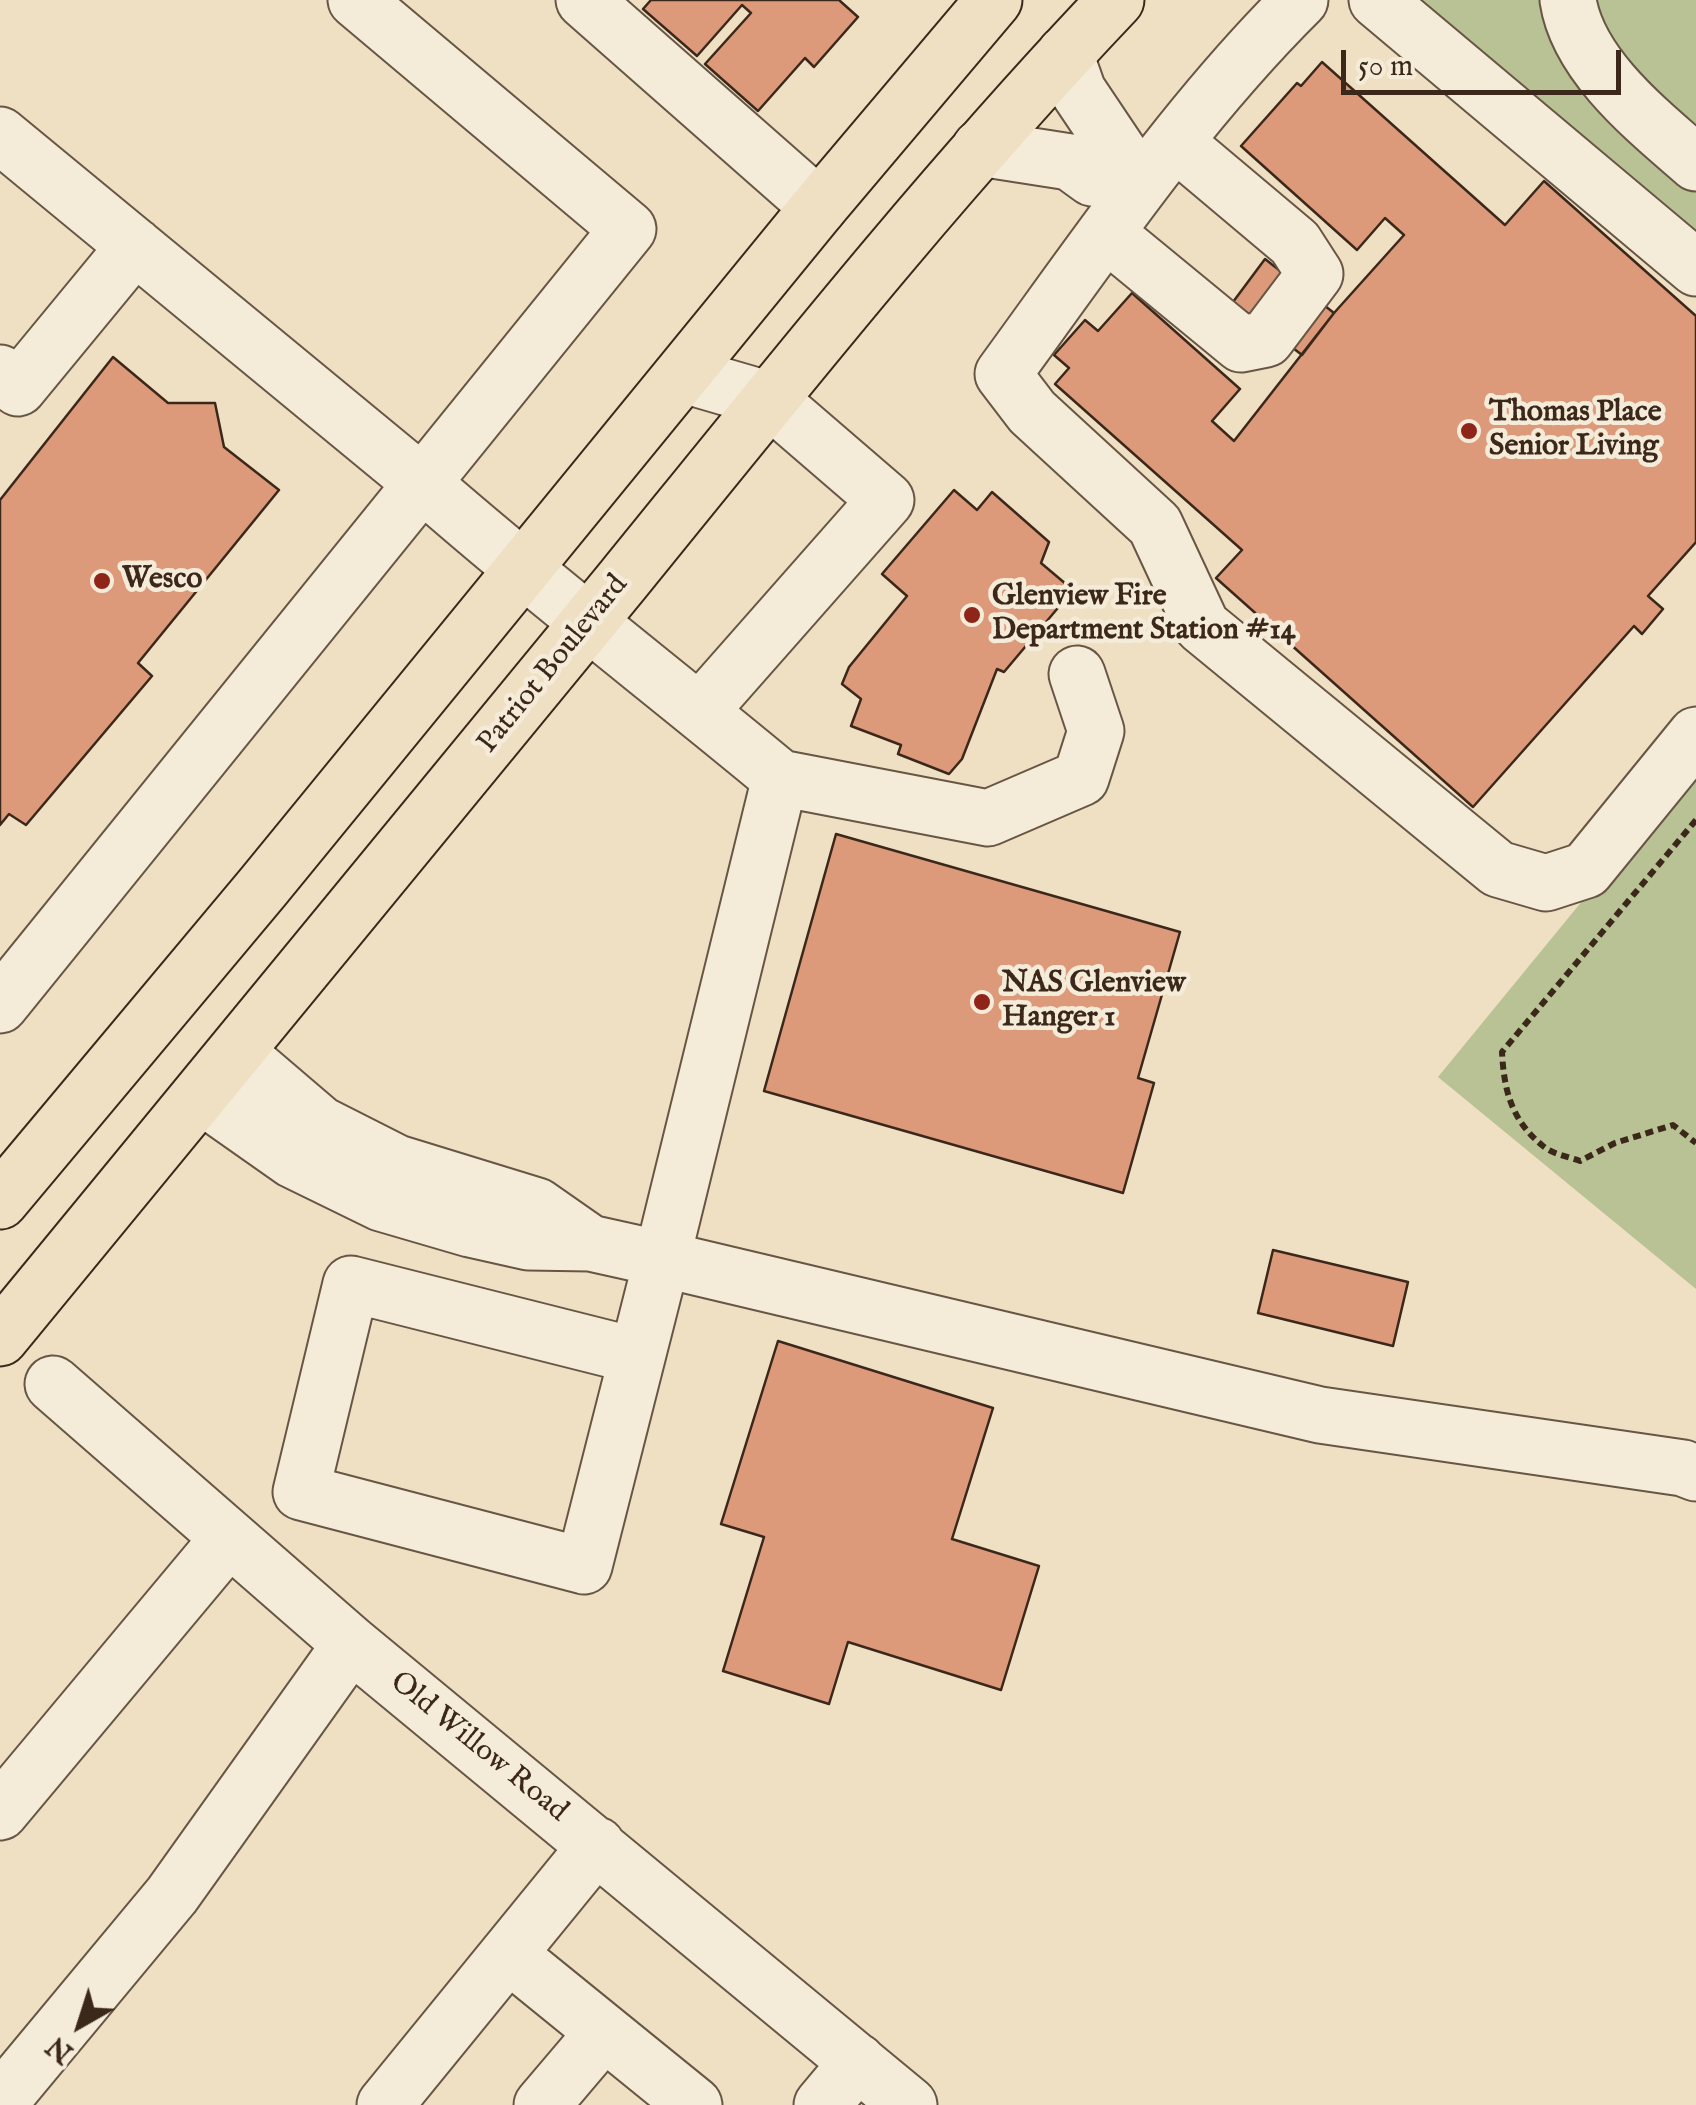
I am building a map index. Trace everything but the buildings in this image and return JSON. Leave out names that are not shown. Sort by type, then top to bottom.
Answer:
[{"type":"main road","name":"Patriot Boulevard","points":[[0,1338],[928,206],[1116,0]]},
{"type":"main road","points":[[0,1201],[524,570],[987,2]]},
{"type":"street","points":[[0,1005],[628,229],[356,0]]},
{"type":"street","points":[[584,0],[820,207]]},
{"type":"street","points":[[1300,0],[1246,53],[1175,142],[1004,374],[1032,412],[1155,525],[1202,626],[1498,869],[1546,884],[1586,870],[1696,734]]},
{"type":"street","points":[[1377,0],[1696,268]]},
{"type":"street","points":[[1568,0],[1572,28],[1628,104],[1696,163]]},
{"type":"street","points":[[1592,0],[1602,47],[1628,104]]},
{"type":"street","points":[[1065,54],[1078,91],[1141,185]]},
{"type":"street","points":[[0,135],[780,778],[988,818],[1081,778],[1096,732],[1078,674]]},
{"type":"street","points":[[1106,233],[1242,344],[1266,339],[1314,274],[1295,243],[1175,142]]},
{"type":"street","points":[[980,148],[1055,158],[1070,162],[1092,178],[1141,185]]},
{"type":"street","points":[[0,373],[18,388],[134,246]]},
{"type":"street","points":[[684,375],[770,400],[886,500],[700,712]]},
{"type":"street","points":[[637,1356],[351,1284],[301,1492],[584,1566],[662,1259],[780,778]]},
{"type":"street","points":[[237,1053],[320,1124],[397,1163],[536,1206],[590,1243]]},
{"type":"street","points":[[202,1096],[294,1160],[381,1203],[470,1230],[528,1242],[590,1243],[1320,1414],[1696,1473]]},
{"type":"street","name":"Old Willow Road","points":[[53,1384],[351,1644],[910,2105]]},
{"type":"street","points":[[0,1812],[229,1538]]},
{"type":"street","points":[[0,2102],[172,1894],[351,1644]]},
{"type":"street","points":[[385,2105],[597,1845]]},
{"type":"street","points":[[508,1954],[688,2103]]},
{"type":"street","points":[[542,2105],[604,2032]]},
{"type":"street","points":[[822,2105],[858,2062]]},
{"type":"path","points":[[1696,820],[1502,1052],[1504,1088],[1514,1112],[1544,1148],[1580,1161],[1615,1144],[1673,1125],[1696,1144]]},
{"type":"green space","points":[[1401,0],[1696,0],[1696,246]]},
{"type":"green space","points":[[1696,762],[1696,1289],[1438,1077]]},
{"type":"place","name":"Thomas Place Senior Living","points":[[1469,431]]},
{"type":"place","name":"Wesco","points":[[102,581]]},
{"type":"place","name":"Glenview Fire Department Station #14","points":[[972,615]]},
{"type":"place","name":"NAS Glenview Hanger 1","points":[[982,1002]]}]
